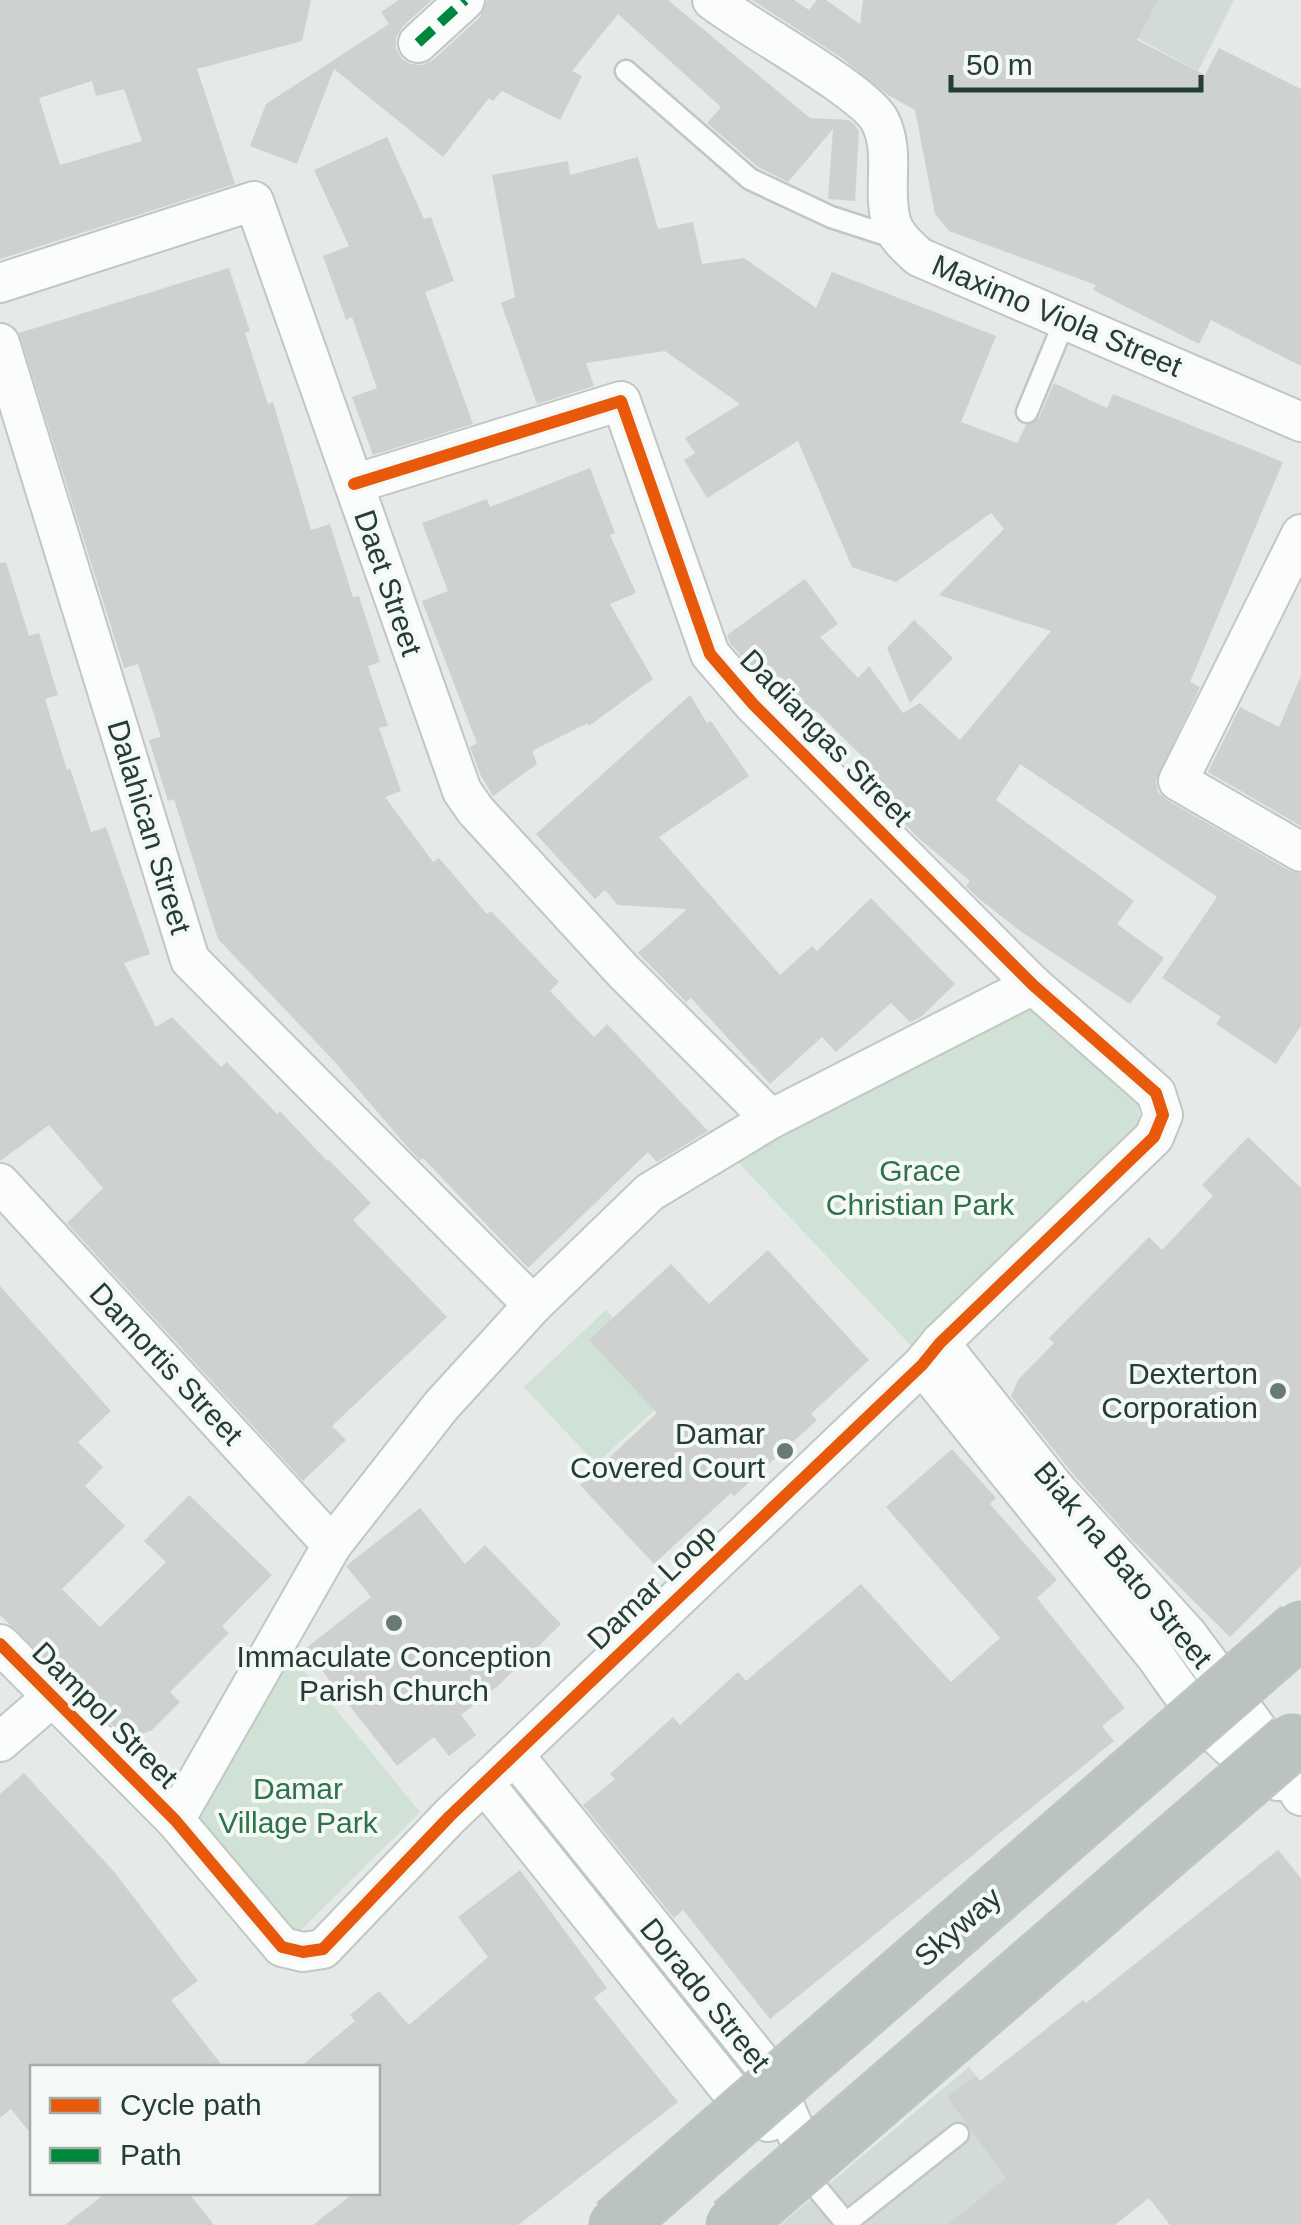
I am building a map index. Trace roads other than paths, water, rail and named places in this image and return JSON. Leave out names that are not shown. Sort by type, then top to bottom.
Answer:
[{"type":"highway","name":"Skyway","points":[[616,2225],[1301,1628]]},
{"type":"highway","points":[[733,2225],[1297,1776]]},
{"type":"street","points":[[418,43],[466,0]]},
{"type":"street","name":"Maximo Viola Street","points":[[735,7],[864,101],[880,120],[888,147],[891,221],[901,240],[918,257],[1301,422]]},
{"type":"street","name":"Daet Street","points":[[0,283],[254,200],[462,790],[476,811],[622,971],[771,1119]]},
{"type":"street","name":"Dalahican Street","points":[[0,343],[190,960],[533,1305]]},
{"type":"street","name":"Dadiangas Street","points":[[354,484],[621,401],[710,654],[752,704],[1034,985],[1156,1092],[1163,1116]]},
{"type":"street","points":[[1301,534],[1178,781],[1301,852]]},
{"type":"street","points":[[175,1820],[332,1545],[440,1406],[533,1305],[650,1192],[771,1119],[1034,985]]},
{"type":"street","name":"Damar Loop","points":[[175,1820],[282,1947],[303,1952],[324,1949],[484,1784],[1154,1137],[1163,1116]]},
{"type":"street","name":"Damortis Street","points":[[0,1183],[332,1545]]},
{"type":"street","name":"Biak na Bato Street","points":[[931,1354],[1188,1635],[1270,1746],[1297,1776]]},
{"type":"street","name":"Biak na Bato Street","points":[[931,1354],[1186,1702],[1248,1766],[1297,1776]]},
{"type":"street","name":"Dampol Street","points":[[0,1644],[175,1820]]},
{"type":"street","points":[[0,1742],[52,1698]]},
{"type":"street","name":"Dorado Street","points":[[484,1784],[738,2101],[802,2146],[770,2073],[515,1756]]},
{"type":"lane","points":[[626,71],[750,179],[831,218],[901,240]]},
{"type":"lane","points":[[1027,412],[1065,320]]},
{"type":"lane","points":[[790,2156],[846,2224],[958,2134]]},
{"type":"place","name":"Dexterton Corporation","points":[[1278,1391]]},
{"type":"place","name":"Damar Covered Court","points":[[785,1451]]},
{"type":"place","name":"Immaculate Conception Parish Church","points":[[394,1623]]},
{"type":"park label","name":"Grace Christian Park","points":[[920,1188]]},
{"type":"park label","name":"Damar Village Park","points":[[298,1806]]}]
